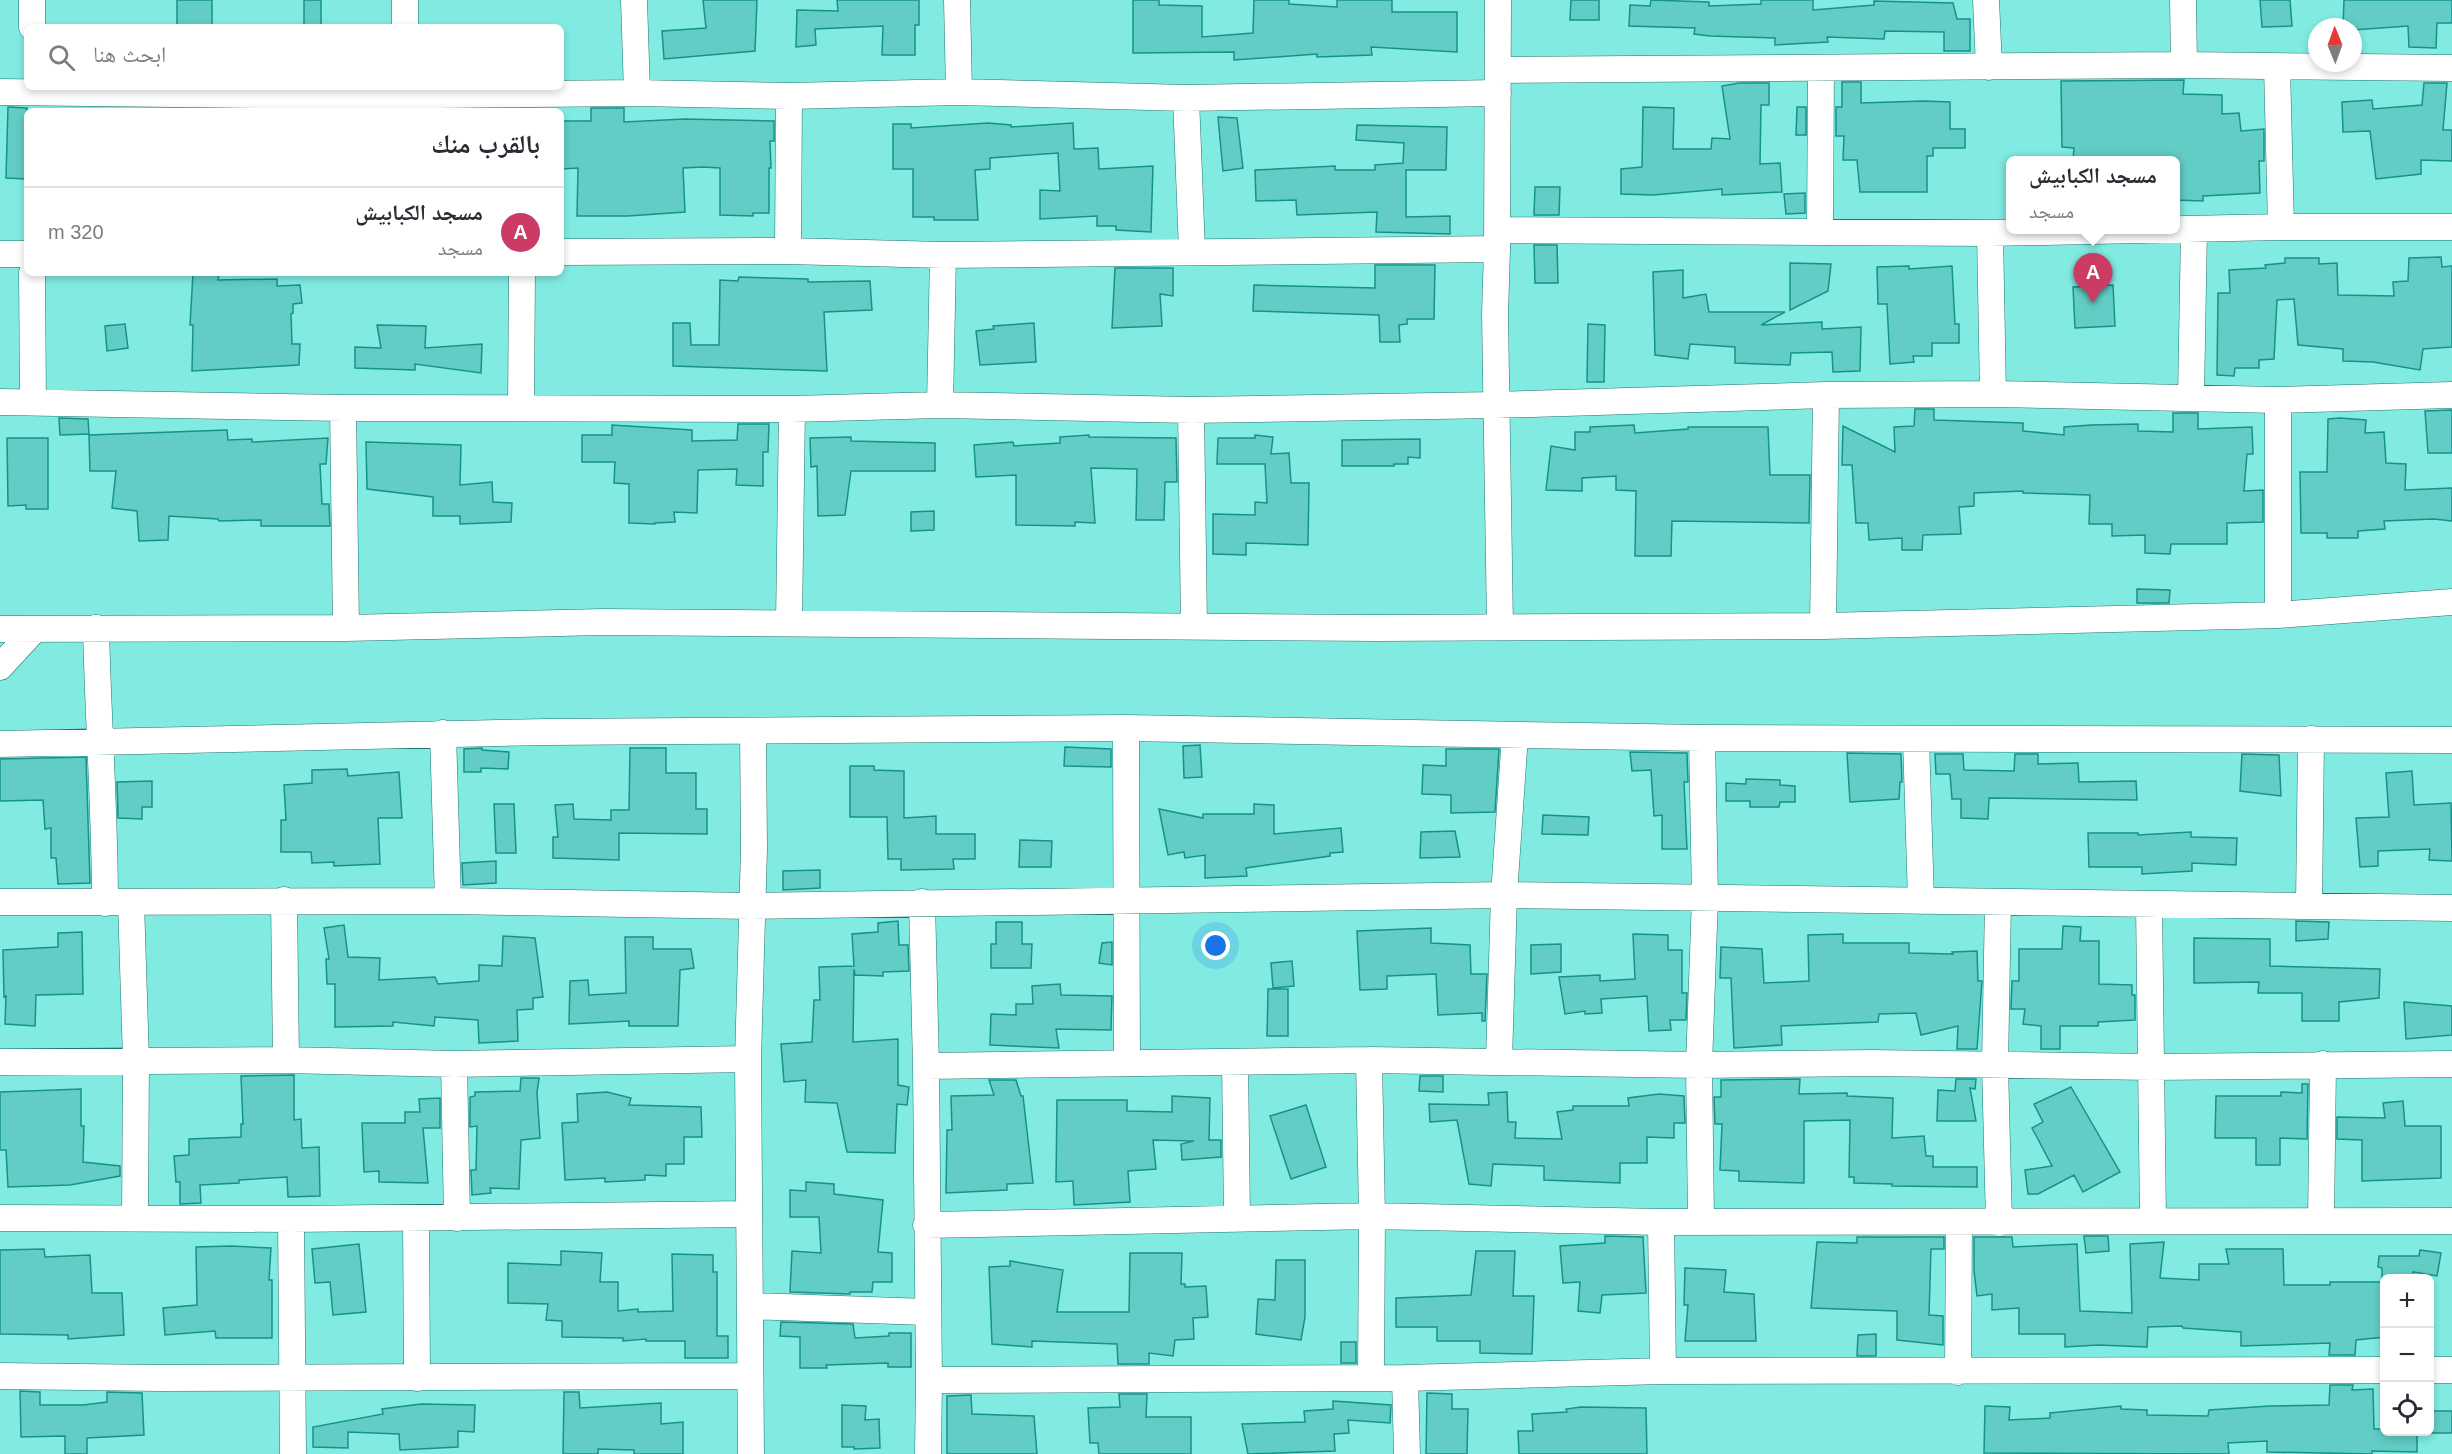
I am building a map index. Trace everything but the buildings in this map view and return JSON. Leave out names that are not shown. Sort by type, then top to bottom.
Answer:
[{"type":"street","points":[[32,0],[32,24]]},
{"type":"street","points":[[405,0],[405,24]]},
{"type":"street","points":[[634,0],[637,93]]},
{"type":"street","points":[[957,0],[959,92]]},
{"type":"street","points":[[1498,0],[1495,405],[1500,626]]},
{"type":"street","points":[[1986,0],[1989,67]]},
{"type":"street","points":[[2183,0],[2184,65]]},
{"type":"street","points":[[0,92],[33,90],[343,103],[407,91],[789,96],[959,92],[1186,98],[1821,69],[2184,65],[2452,68]]},
{"type":"street","points":[[2277,67],[2281,227]]},
{"type":"street","points":[[1820,231],[1821,69]]},
{"type":"street","points":[[788,251],[789,96]]},
{"type":"street","points":[[1186,98],[1192,251]]},
{"type":"street","points":[[2180,229],[2452,227]]},
{"type":"street","points":[[2191,397],[2194,229]]},
{"type":"street","points":[[564,252],[788,251],[943,255],[1192,251],[1497,239],[1820,231],[2006,232]]},
{"type":"street","points":[[1990,232],[1993,394]]},
{"type":"street","points":[[0,254],[24,255]]},
{"type":"street","points":[[940,405],[943,255]]},
{"type":"street","points":[[32,276],[33,402]]},
{"type":"street","points":[[521,407],[522,276]]},
{"type":"street","points":[[0,402],[343,408],[792,409],[940,405],[1191,410],[1495,405],[1826,395],[1993,394],[2278,400],[2452,395]]},
{"type":"street","points":[[1823,626],[1826,395]]},
{"type":"street","points":[[2278,400],[2278,615]]},
{"type":"street","points":[[343,408],[346,628]]},
{"type":"street","points":[[789,623],[792,409]]},
{"type":"street","points":[[1191,410],[1194,626]]},
{"type":"street","points":[[0,629],[346,628],[602,622],[1194,626],[1823,626],[2278,615],[2452,602]]},
{"type":"street","points":[[96,628],[105,903]]},
{"type":"street","points":[[0,667],[35,629]]},
{"type":"street","points":[[0,744],[443,734],[1126,728],[1702,738],[2452,740]]},
{"type":"street","points":[[1126,728],[1127,1063]]},
{"type":"street","points":[[751,1454],[748,1059],[754,849],[753,731]]},
{"type":"street","points":[[443,734],[447,901]]},
{"type":"street","points":[[1500,1060],[1504,895],[1515,735]]},
{"type":"street","points":[[1701,1222],[1699,1065],[1705,898],[1702,738]]},
{"type":"street","points":[[1916,739],[1921,901]]},
{"type":"street","points":[[2309,905],[2311,739]]},
{"type":"street","points":[[0,902],[284,900],[751,906],[1504,895],[2452,908]]},
{"type":"street","points":[[284,900],[286,1060]]},
{"type":"street","points":[[131,902],[136,1060],[135,1217]]},
{"type":"street","points":[[922,902],[926,1066],[928,1454]]},
{"type":"street","points":[[1998,902],[1995,1065],[1999,1223]]},
{"type":"street","points":[[2149,905],[2153,1220]]},
{"type":"street","points":[[0,1062],[286,1060],[454,1064],[748,1059]]},
{"type":"street","points":[[1369,1060],[1372,1216],[1371,1378]]},
{"type":"street","points":[[926,1066],[1369,1060],[1500,1060],[1699,1065],[2152,1067],[2452,1064]]},
{"type":"street","points":[[1235,1063],[1237,1218]]},
{"type":"street","points":[[454,1064],[457,1218]]},
{"type":"street","points":[[2321,1221],[2323,1064]]},
{"type":"street","points":[[0,1218],[291,1219],[749,1214]]},
{"type":"street","points":[[926,1225],[1372,1216],[1662,1222],[2452,1221]]},
{"type":"street","points":[[416,1218],[417,1378]]},
{"type":"street","points":[[291,1219],[293,1454]]},
{"type":"street","points":[[1662,1222],[1663,1371]]},
{"type":"street","points":[[1958,1372],[1959,1223]]},
{"type":"street","points":[[751,1306],[927,1312]]},
{"type":"street","points":[[929,1380],[1405,1378],[1663,1371],[2380,1370]]},
{"type":"street","points":[[2434,1370],[2452,1370]]},
{"type":"street","points":[[0,1376],[417,1378],[750,1376]]},
{"type":"street","points":[[1405,1378],[1407,1454]]},
{"type":"place","name":"مسجد الكبابيش","points":[[2093,303]]}]
